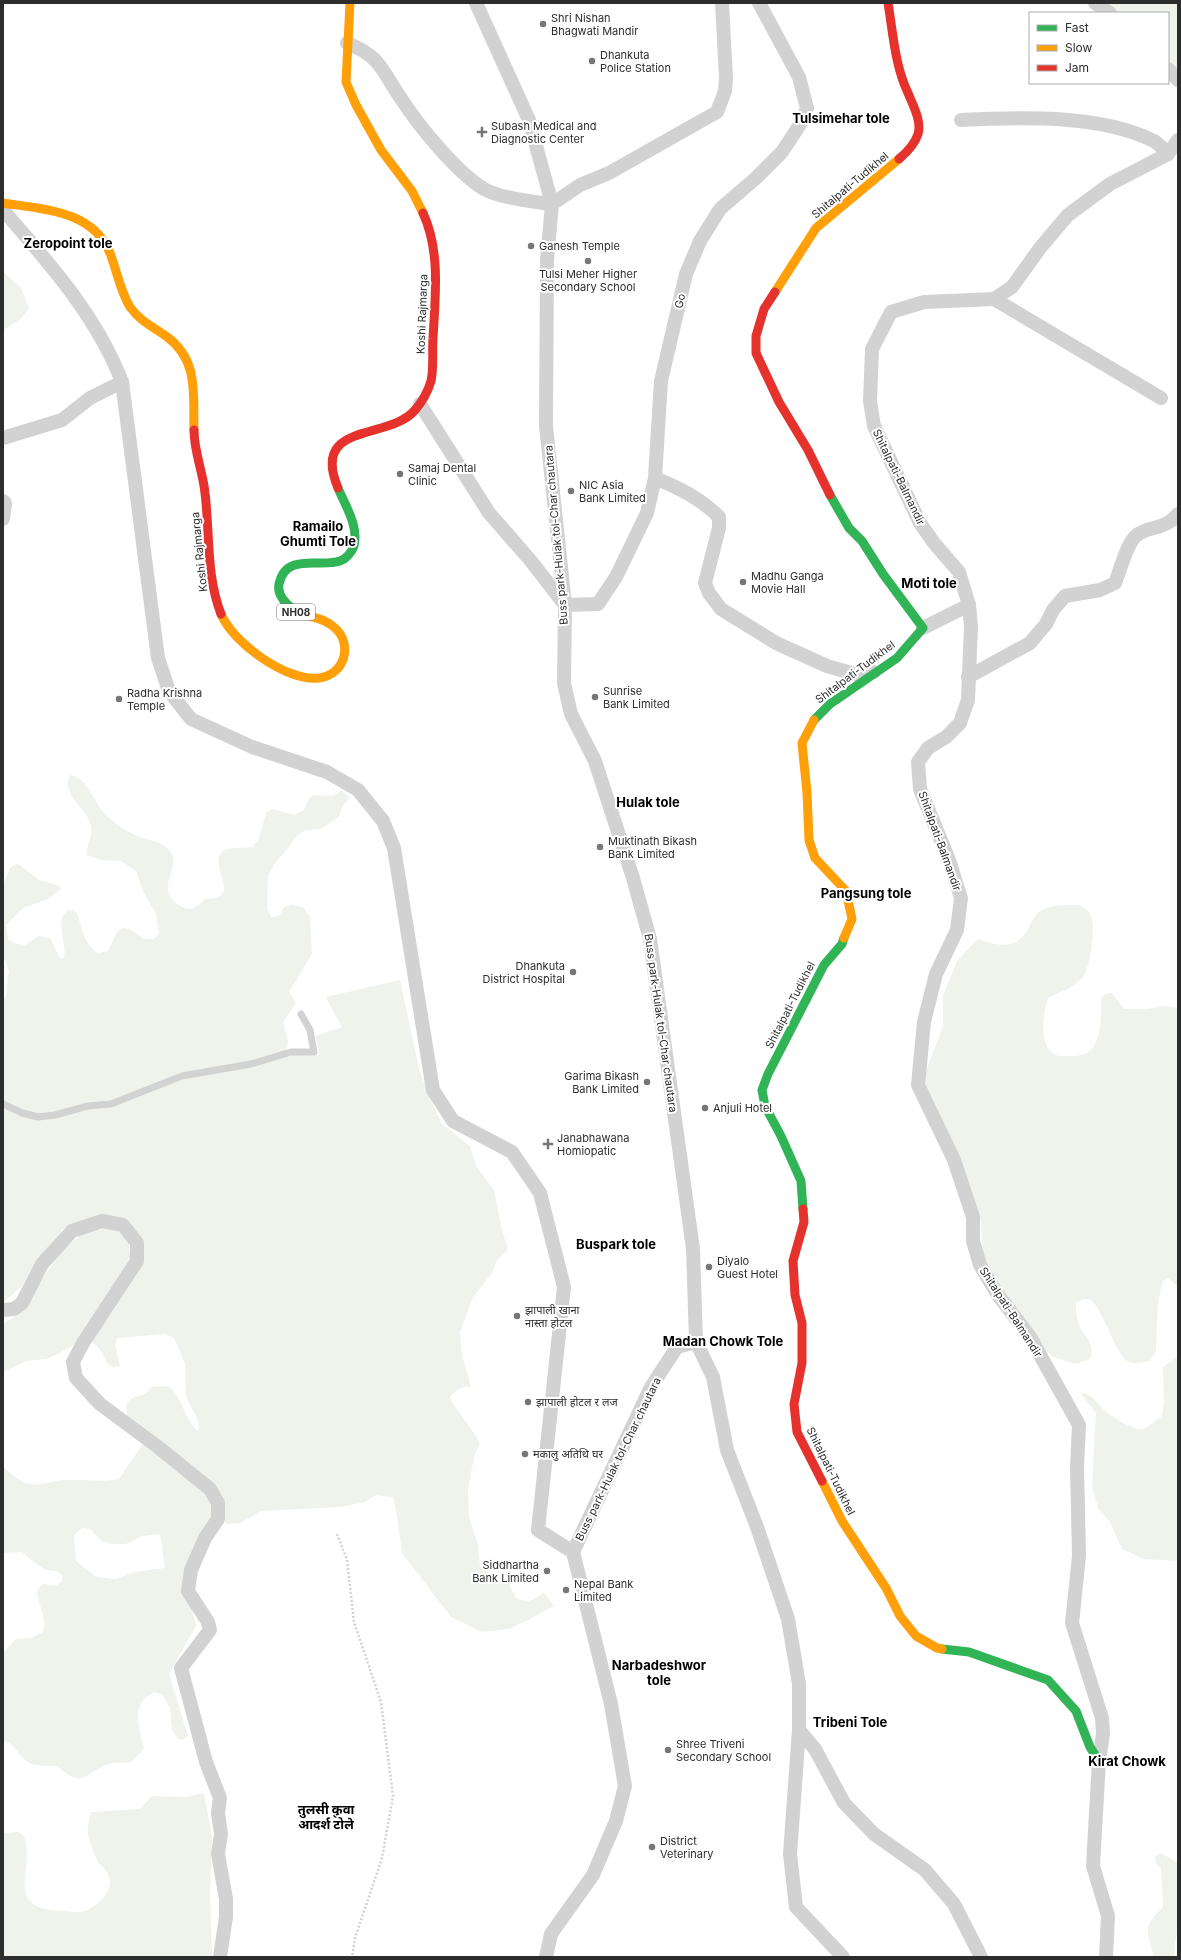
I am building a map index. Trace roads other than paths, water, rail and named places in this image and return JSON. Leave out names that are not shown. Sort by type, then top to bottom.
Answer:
[{"type":"street","name":"Koshi Rajmarga","points":[[3,203],[60,212],[84,222],[99,234],[108,247],[121,289],[132,309],[147,324],[168,337],[178,346],[185,356],[193,378],[194,442],[205,491],[211,575],[217,606],[227,628],[243,644],[277,666],[299,677],[318,680],[332,675],[342,665],[346,653],[346,643],[341,634],[332,624],[318,617],[296,612],[286,604],[280,593],[279,584],[284,572],[294,565],[303,562],[328,563],[346,558],[354,547],[355,535],[353,522],[346,510],[331,469],[332,456],[338,447],[348,438],[393,424],[411,415],[420,404],[431,380],[436,270],[428,224],[412,191],[382,150],[356,105],[346,82],[346,43],[350,3]]},
{"type":"street","points":[[476,3],[529,120],[552,204]]},
{"type":"street","points":[[346,43],[365,50],[378,62],[400,98],[443,153],[484,189],[525,201],[552,204],[580,184],[609,173],[717,112],[725,91],[726,78],[722,3]]},
{"type":"street","name":"Go","points":[[565,606],[598,604],[616,577],[646,513],[655,478],[661,381],[686,274],[700,241],[720,209],[756,178],[782,152],[801,124],[807,108],[799,77],[759,3]]},
{"type":"street","name":"Shitalpati-Tudikhel","points":[[888,3],[897,58],[907,92],[916,110],[918,134],[907,152],[816,228],[764,309],[756,336],[756,353],[779,402],[808,450],[836,507],[849,528],[862,540],[883,574],[923,628],[897,658],[830,704],[812,722],[802,744],[807,793],[809,840],[815,858],[846,891],[852,919],[842,944],[824,965],[768,1074],[762,1090],[765,1106],[781,1136],[801,1181],[804,1222],[793,1261],[795,1295],[802,1323],[802,1363],[794,1404],[797,1432],[842,1521],[886,1588],[900,1616],[916,1636],[937,1648],[969,1652],[1048,1680],[1076,1711],[1090,1747],[1099,1760]]},
{"type":"street","points":[[1096,3],[1109,12]]},
{"type":"street","points":[[1169,70],[1178,80]]},
{"type":"street","points":[[961,120],[1002,118],[1079,121],[1125,131],[1155,142],[1168,154]]},
{"type":"street","points":[[1161,398],[994,299],[1012,287],[1040,248],[1068,216],[1110,184],[1168,154],[1178,140]]},
{"type":"street","name":"Buss park-Hulak tol-Char chautara","points":[[552,204],[547,260],[546,426],[565,606],[564,683],[571,714],[595,761],[650,940],[693,1249],[696,1342],[676,1347],[651,1387],[573,1552]]},
{"type":"street","points":[[3,210],[42,255],[92,322],[112,356],[122,382],[158,658],[169,691],[191,719],[252,747],[327,772],[358,790],[383,821],[394,848],[433,1090],[453,1121],[512,1152],[540,1193],[564,1287],[538,1530],[573,1552],[611,1704],[624,1786],[616,1821],[593,1874],[551,1934],[546,1957]]},
{"type":"street","name":"Shitalpati-Balmandir","points":[[994,299],[924,302],[891,312],[872,349],[870,401],[874,426],[920,523],[934,543],[959,572],[969,605],[971,626],[968,700],[960,723],[946,737],[928,748],[918,762],[920,789],[948,860],[961,898],[956,930],[936,974],[924,1022],[918,1085],[954,1160],[973,1217],[973,1241],[980,1265],[998,1296],[1030,1337],[1079,1425],[1077,1466],[1079,1556],[1072,1623],[1102,1718],[1103,1734],[1099,1760],[1093,1866],[1108,1916],[1106,1957]]},
{"type":"street","points":[[3,438],[62,420],[90,398],[122,382]]},
{"type":"street","points":[[420,404],[489,513],[531,561],[565,606]]},
{"type":"street","points":[[655,478],[686,491],[719,516],[719,528],[706,583],[709,593],[721,608],[776,643],[827,666],[855,674],[877,672]]},
{"type":"street","points":[[3,501],[5,503],[3,519]]},
{"type":"street","points":[[968,677],[1030,643],[1046,624],[1053,610],[1065,596],[1100,590],[1115,583],[1132,539],[1138,533],[1160,528],[1178,514]]},
{"type":"street","points":[[923,628],[969,605]]},
{"type":"street","points":[[3,1310],[14,1309],[22,1303],[42,1264],[72,1230],[102,1221],[124,1225],[137,1243],[137,1261],[83,1343],[73,1362],[76,1378],[100,1404],[158,1447],[210,1489],[218,1504],[218,1519],[205,1538],[191,1570],[188,1591],[208,1622],[210,1630],[181,1668],[206,1762],[220,1798],[218,1813],[221,1834],[218,1854],[226,1899],[226,1917],[220,1957]]},
{"type":"street","points":[[696,1342],[713,1377],[727,1450],[757,1527],[788,1619],[799,1684],[799,1730],[790,1854],[796,1907],[843,1957]]},
{"type":"street","points":[[799,1730],[815,1749],[844,1803],[874,1834],[925,1870],[954,1904],[981,1957]]},
{"type":"lane","points":[[3,1104],[22,1113],[38,1117],[55,1115],[88,1106],[111,1104],[182,1076],[251,1064],[291,1052],[314,1052],[310,1030],[301,1014]]},
{"type":"place","name":"Shri Nishan Bhagwati Mandir","points":[[543,24]]},
{"type":"place","name":"Dhankuta Police Station","points":[[592,61]]},
{"type":"place","name":"Subash Medical and Diagnostic Center","points":[[482,132]]},
{"type":"place","name":"Ganesh Temple","points":[[531,246]]},
{"type":"place","name":"Tulsi Meher Higher Secondary School","points":[[588,261]]},
{"type":"place","name":"Samaj Dental Clinic","points":[[400,474]]},
{"type":"place","name":"NIC Asia Bank Limited","points":[[571,491]]},
{"type":"place","name":"Madhu Ganga Movie Hall","points":[[743,582]]},
{"type":"place","name":"Sunrise Bank Limited","points":[[595,697]]},
{"type":"place","name":"Radha Krishna Temple","points":[[119,699]]},
{"type":"place","name":"Muktinath Bikash Bank Limited","points":[[600,847]]},
{"type":"place","name":"Dhankuta District Hospital","points":[[573,972]]},
{"type":"place","name":"Garima Bikash Bank Limited","points":[[647,1082]]},
{"type":"place","name":"Anjuli Hotel","points":[[705,1108]]},
{"type":"place","name":"Janabhawana Homiopatic","points":[[548,1144]]},
{"type":"place","name":"Diyalo Guest Hotel","points":[[709,1267]]},
{"type":"place","name":"झापाली खाना नास्ता होटल","points":[[517,1316]]},
{"type":"place","name":"झापाली होटल र लज","points":[[528,1402]]},
{"type":"place","name":"मकालु अतिथि घर","points":[[525,1454]]},
{"type":"place","name":"Siddhartha Bank Limited","points":[[547,1571]]},
{"type":"place","name":"Nepal Bank Limited","points":[[566,1590]]},
{"type":"place","name":"Shree Triveni Secondary School","points":[[668,1750]]},
{"type":"place","name":"District Veterinary","points":[[652,1847]]},
{"type":"district","name":"Tulsimehar tole","points":[[841,118]]},
{"type":"district","name":"Zeropoint tole","points":[[68,243]]},
{"type":"district","name":"Ramailo Ghumti Tole","points":[[318,534]]},
{"type":"district","name":"Moti tole","points":[[929,583]]},
{"type":"district","name":"Hulak tole","points":[[648,802]]},
{"type":"district","name":"Pangsung tole","points":[[866,893]]},
{"type":"district","name":"Buspark tole","points":[[616,1244]]},
{"type":"district","name":"Madan Chowk Tole","points":[[723,1341]]},
{"type":"district","name":"Narbadeshwor tole","points":[[659,1672]]},
{"type":"district","name":"Tribeni Tole","points":[[850,1722]]},
{"type":"district","name":"Kirat Chowk","points":[[1127,1761]]},
{"type":"district","name":"तुलसी कुवा आदर्श टोले","points":[[326,1816]]}]
